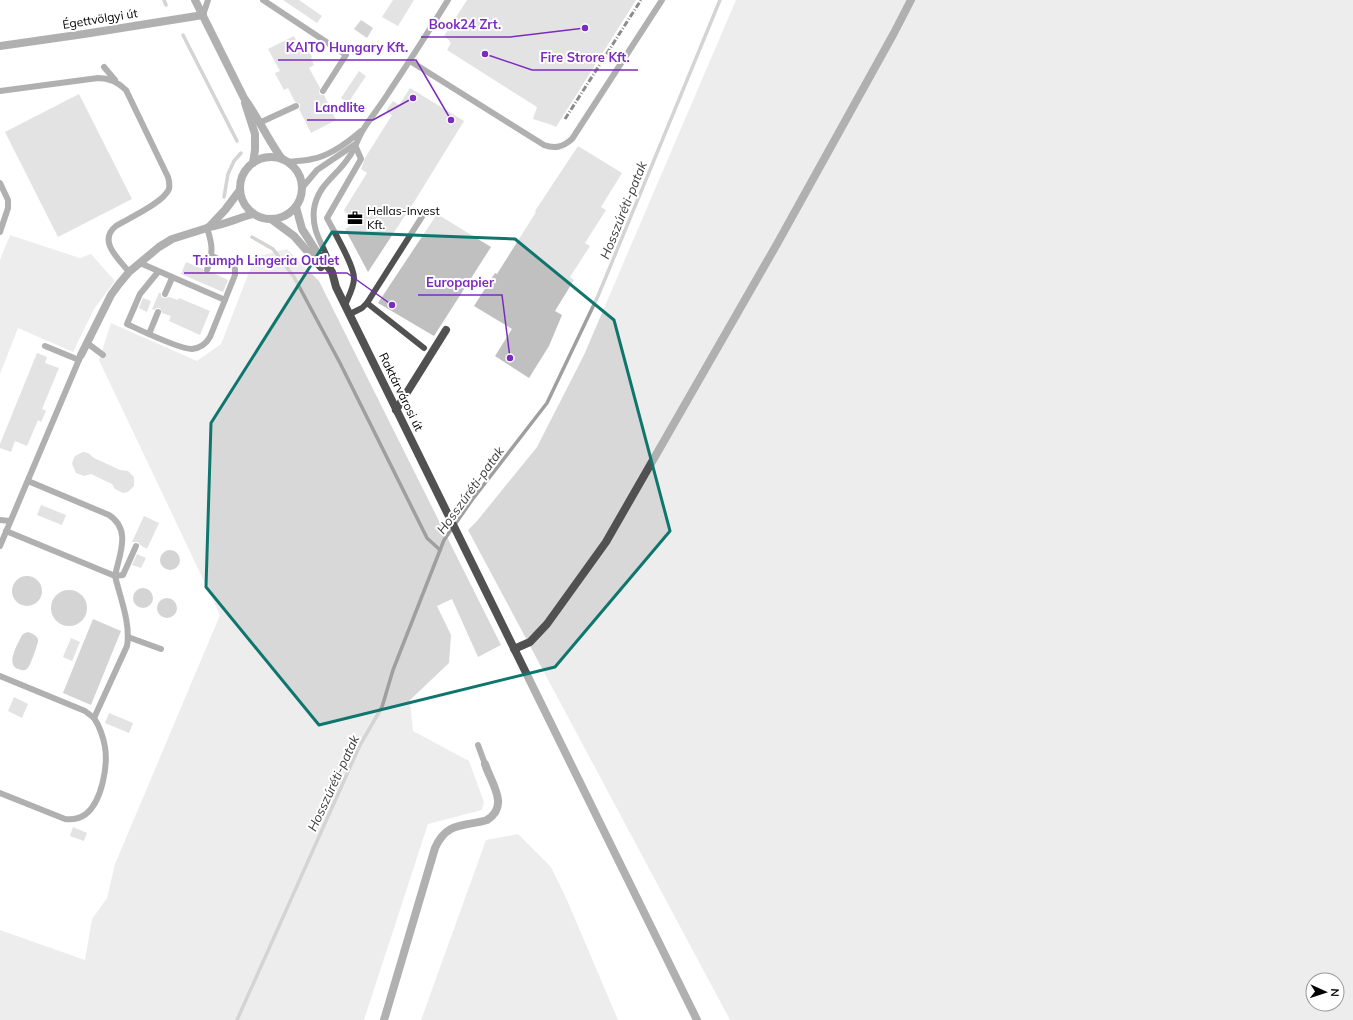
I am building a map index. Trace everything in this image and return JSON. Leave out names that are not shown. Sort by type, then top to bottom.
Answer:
[{"type":"street","points":[[195,0],[244,98],[271,144],[296,170],[301,182],[302,188],[296,207],[282,217],[271,219]]},
{"type":"street","points":[[514,649],[530,642],[547,624],[606,542],[777,244],[911,0]]},
{"type":"street","name":"Égettvölgyi út","points":[[0,46],[203,15]]},
{"type":"street","points":[[244,98],[255,134],[253,162]]},
{"type":"street","points":[[253,214],[245,206],[240,196],[241,178],[244,172],[253,162],[258,160],[270,157],[285,160]]},
{"type":"street","points":[[208,227],[225,210],[240,190]]},
{"type":"street","name":"Raktárvárosi út","points":[[296,207],[302,229],[332,272],[336,287]]},
{"type":"street","points":[[80,358],[111,295],[129,272],[159,247],[172,239],[208,227],[220,226],[234,219],[253,214]]},
{"type":"street","name":"Raktárvárosi út","points":[[253,214],[262,218],[271,219],[299,241],[336,287],[697,1020]]},
{"type":"street","points":[[396,410],[446,330]]},
{"type":"street","points":[[384,1020],[435,848],[439,839],[450,829],[492,818],[498,808],[498,794],[485,764]]},
{"type":"lane","points":[[203,15],[208,0]]},
{"type":"lane","points":[[263,0],[346,55],[323,91]]},
{"type":"lane","points":[[332,272],[330,262],[318,239],[314,225],[314,209],[321,189],[324,184],[341,168],[350,155],[364,129],[410,61],[448,0]]},
{"type":"lane","points":[[410,61],[544,146],[563,146],[572,139],[662,0]]},
{"type":"lane","points":[[104,67],[116,82],[126,90],[170,183],[168,189],[159,201],[116,226],[108,235],[109,247],[129,272]]},
{"type":"lane","points":[[0,91],[98,78],[104,78],[116,82]]},
{"type":"lane","points":[[260,124],[296,106]]},
{"type":"lane","points":[[285,160],[313,159],[324,156],[353,138],[364,129]]},
{"type":"lane","points":[[302,188],[317,170],[355,145]]},
{"type":"lane","points":[[345,304],[353,285],[354,273],[327,218],[361,159],[355,145]]},
{"type":"lane","points":[[0,183],[8,200],[8,208],[0,232]]},
{"type":"lane","points":[[350,314],[362,308],[367,303],[425,212]]},
{"type":"lane","points":[[207,270],[212,256],[208,227]]},
{"type":"lane","points":[[158,272],[140,294],[127,324],[184,348],[193,349],[205,344],[210,337],[235,275],[235,268],[212,256]]},
{"type":"lane","points":[[140,263],[172,278],[200,286],[225,300]]},
{"type":"lane","points":[[165,294],[172,278]]},
{"type":"lane","points":[[367,303],[424,348]]},
{"type":"lane","points":[[149,334],[158,312]]},
{"type":"lane","points":[[87,343],[103,355]]},
{"type":"lane","points":[[0,546],[80,358],[45,346]]},
{"type":"lane","points":[[28,481],[109,515],[117,521],[121,529],[121,550],[115,576],[127,628],[127,646],[94,718]]},
{"type":"lane","points":[[0,520],[10,521]]},
{"type":"lane","points":[[6,531],[115,576],[123,575],[136,546]]},
{"type":"lane","points":[[128,637],[161,649]]},
{"type":"lane","points":[[0,676],[85,711],[94,718],[100,727],[105,748],[105,773],[98,796],[86,814],[76,819],[65,819],[0,793]]},
{"type":"lane","points":[[478,745],[485,764]]},
{"type":"highlighted area","points":[[332,232],[515,239],[614,320],[670,531],[555,667],[319,725],[206,587],[211,423]]},
{"type":"shaded area","points":[[736,0],[1353,0],[1353,1020],[730,1020],[468,530],[537,447],[584,355]]},
{"type":"shaded area","points":[[361,20],[373,28],[367,38],[354,29]]},
{"type":"shaded area","points":[[10,235],[80,258],[91,254],[115,281],[94,309],[73,352],[18,328],[0,374],[0,260]]},
{"type":"shaded area","points":[[287,249],[319,281],[501,645],[478,657],[452,599],[437,606],[451,635],[449,663],[410,700],[413,731],[469,761],[484,802],[482,810],[428,824],[364,1020],[0,1020],[0,930],[85,960],[92,919],[107,898],[115,864],[220,615],[99,360],[111,323],[197,361],[221,344],[255,257]]},
{"type":"shaded area","points":[[170,550],[177,553],[180,560],[177,567],[170,570],[163,567],[160,560],[163,553]]},
{"type":"shaded area","points":[[27,576],[38,580],[42,591],[38,602],[27,606],[16,602],[12,591],[16,580]]},
{"type":"shaded area","points":[[143,588],[150,591],[153,598],[150,605],[143,608],[136,605],[133,598],[136,591]]},
{"type":"shaded area","points":[[73,590],[82,595],[86,601],[86,615],[82,621],[73,626],[65,626],[56,621],[52,615],[51,604],[56,595],[62,591]]},
{"type":"shaded area","points":[[167,598],[174,601],[177,608],[174,615],[167,618],[160,615],[157,608],[160,601]]},
{"type":"shaded area","points":[[93,619],[121,631],[91,705],[63,693]]},
{"type":"shaded area","points":[[28,632],[37,637],[38,642],[29,667],[26,670],[21,670],[14,666],[12,658],[22,635]]},
{"type":"shaded area","points":[[518,834],[551,867],[567,900],[618,1020],[421,1020],[486,840]]},
{"type":"building","points":[[283,0],[299,0],[322,16],[317,23]]},
{"type":"building","points":[[393,0],[414,0],[398,26],[382,17]]},
{"type":"building","points":[[467,0],[636,0],[556,127],[533,119],[537,107],[447,50],[451,43],[444,36]]},
{"type":"building","points":[[294,36],[300,49],[307,46],[314,65],[309,68],[320,88],[319,93],[324,95],[336,120],[311,133],[299,109],[300,104],[295,102],[288,88],[284,90],[278,79],[275,73],[280,71],[268,49]]},
{"type":"building","points":[[359,71],[366,76],[348,103],[341,98]]},
{"type":"building","points":[[410,88],[464,121],[414,202],[368,272],[345,229],[352,225],[344,210],[367,173],[361,169],[365,158],[392,115],[386,111],[393,101],[399,105]]},
{"type":"building","points":[[79,94],[132,199],[58,237],[5,132]]},
{"type":"building","points":[[578,146],[622,173],[601,207],[606,210],[585,243],[590,246],[570,277],[574,280],[555,311],[562,315],[549,346],[529,378],[495,356],[512,329],[474,306],[495,273],[497,274],[536,212],[535,211]]},
{"type":"building","points":[[437,214],[491,247],[434,336],[378,303]]},
{"type":"building","points":[[186,262],[203,269],[205,274],[211,272],[228,280],[223,292],[181,274]]},
{"type":"building","points":[[159,293],[161,293],[161,296],[164,298],[169,297],[178,300],[179,298],[210,311],[200,335],[169,321],[171,316],[162,313],[160,308],[154,310],[152,309]]},
{"type":"building","points":[[143,298],[151,301],[147,312],[139,308]]},
{"type":"building","points":[[37,353],[47,357],[45,363],[59,368],[42,409],[46,411],[41,422],[38,420],[27,446],[15,441],[11,452],[0,448],[0,444]]},
{"type":"building","points":[[83,452],[88,453],[94,458],[120,470],[128,471],[134,477],[134,486],[128,492],[123,493],[115,489],[112,484],[91,474],[84,476],[76,473],[72,464],[73,460],[75,456]]},
{"type":"building","points":[[41,505],[66,515],[62,525],[37,515]]},
{"type":"building","points":[[144,516],[159,523],[147,549],[138,542],[132,542]]},
{"type":"building","points":[[137,554],[146,558],[141,568],[132,565]]},
{"type":"building","points":[[71,638],[80,642],[72,661],[63,657]]},
{"type":"building","points":[[14,697],[28,704],[22,718],[8,711]]},
{"type":"building","points":[[109,713],[133,723],[129,733],[105,723]]},
{"type":"building","points":[[73,827],[87,833],[84,841],[70,836]]},
{"type":"waterway","points":[[164,0],[166,5]]},
{"type":"waterway","name":"Hosszúréti-patak","points":[[237,1020],[360,745],[382,707],[393,670],[444,540],[472,500],[547,403],[598,296],[720,0]]},
{"type":"waterway","points":[[183,35],[237,141]]},
{"type":"waterway","points":[[224,197],[228,174],[234,161],[241,153]]},
{"type":"waterway","points":[[252,237],[273,249],[294,277],[340,363],[427,538],[440,550]]},
{"type":"railway","points":[[565,119],[641,0]]},
{"type":"place","name":"Book24 Zrt.","points":[[585,28]]},
{"type":"place","name":"Fire Strore Kft.","points":[[485,54]]},
{"type":"place","name":"Landlite","points":[[413,98]]},
{"type":"place","name":"KAITO Hungary Kft.","points":[[451,120]]},
{"type":"place","name":"Hellas-Invest Kft.","points":[[355,218]]},
{"type":"place","name":"Triumph Lingeria Outlet","points":[[392,305]]},
{"type":"place","name":"Europapier","points":[[510,358]]}]
